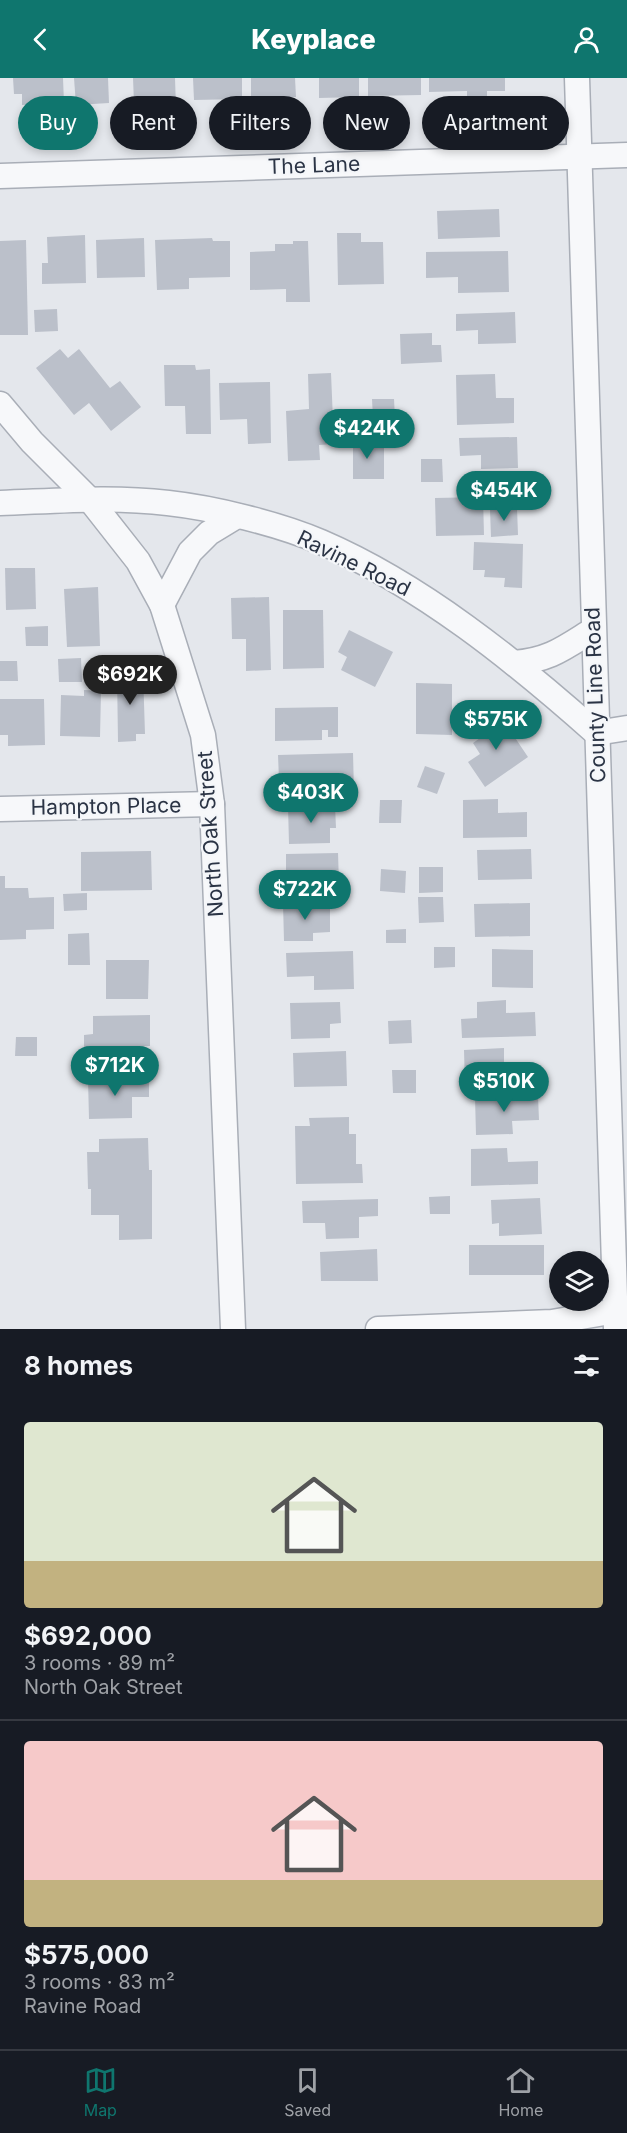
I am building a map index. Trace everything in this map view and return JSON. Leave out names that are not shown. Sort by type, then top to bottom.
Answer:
[{"type":"street","name":"County Line Road","points":[[577,78],[596,733],[620,1317]]},
{"type":"street","name":"The Lane","points":[[0,176],[627,155]]},
{"type":"street","name":"North Oak Street","points":[[0,404],[32,442],[90,500],[138,561],[162,605],[202,735],[212,804],[233,1329]]},
{"type":"street","name":"Ravine Road","points":[[0,503],[90,500],[171,503],[237,516],[321,542],[420,595],[514,663],[596,733]]},
{"type":"street","points":[[162,605],[190,552],[209,533],[237,516]]},
{"type":"street","points":[[514,663],[551,656],[593,630]]},
{"type":"street","points":[[596,733],[627,728]]},
{"type":"street","name":"Hampton Place","points":[[0,809],[212,804]]},
{"type":"street","points":[[378,1329],[552,1323],[620,1317]]},
{"type":"building","points":[[13,78],[63,78],[64,96],[14,94]]},
{"type":"building","points":[[74,78],[108,78],[109,103],[98,104],[98,96],[75,96]]},
{"type":"building","points":[[133,78],[175,78],[176,96],[134,96]]},
{"type":"building","points":[[193,78],[242,78],[242,96],[209,96],[209,100],[197,100],[197,96],[194,96]]},
{"type":"building","points":[[251,78],[295,78],[296,96],[251,96]]},
{"type":"building","points":[[319,78],[359,78],[359,96],[319,98]]},
{"type":"building","points":[[368,78],[421,78],[421,95],[368,96]]},
{"type":"building","points":[[429,78],[505,78],[505,91],[487,91],[487,96],[467,96],[467,91],[429,92]]},
{"type":"building","points":[[499,209],[500,237],[438,239],[437,211]]},
{"type":"building","points":[[337,233],[361,233],[361,242],[383,242],[384,284],[338,285]]},
{"type":"building","points":[[85,235],[86,283],[42,284],[42,263],[48,263],[47,237]]},
{"type":"building","points":[[144,238],[145,277],[97,278],[96,240]]},
{"type":"building","points":[[212,238],[213,241],[230,241],[230,277],[189,278],[189,289],[157,290],[155,240]]},
{"type":"building","points":[[26,240],[28,335],[0,335],[0,241]]},
{"type":"building","points":[[293,241],[308,241],[310,302],[286,302],[286,289],[250,290],[250,252],[275,251],[275,244],[293,244]]},
{"type":"building","points":[[508,251],[509,292],[458,293],[458,277],[426,278],[426,252]]},
{"type":"building","points":[[57,309],[58,331],[35,332],[34,310]]},
{"type":"building","points":[[515,312],[516,343],[478,344],[478,330],[456,331],[456,314]]},
{"type":"building","points":[[432,333],[432,345],[441,345],[442,362],[401,364],[400,334]]},
{"type":"building","points":[[60,349],[68,358],[79,349],[110,388],[120,381],[141,407],[111,431],[89,403],[74,415],[36,368]]},
{"type":"building","points":[[164,365],[195,365],[196,370],[210,369],[211,434],[186,434],[185,406],[165,406]]},
{"type":"building","points":[[331,373],[334,444],[319,445],[320,460],[288,461],[286,411],[309,409],[308,374]]},
{"type":"building","points":[[495,374],[496,398],[514,398],[514,423],[457,425],[456,375]]},
{"type":"building","points":[[270,382],[271,443],[248,444],[247,419],[220,420],[219,383]]},
{"type":"building","points":[[372,399],[394,399],[395,418],[373,418]]},
{"type":"building","points":[[353,436],[370,436],[370,448],[384,448],[384,479],[353,479]]},
{"type":"building","points":[[517,437],[518,468],[481,469],[481,455],[460,456],[459,438]]},
{"type":"building","points":[[421,459],[442,459],[443,482],[421,482]]},
{"type":"building","points":[[483,497],[484,535],[436,536],[435,498]]},
{"type":"building","points":[[517,508],[518,535],[491,537],[490,509]]},
{"type":"building","points":[[474,542],[523,544],[522,588],[504,587],[505,578],[484,577],[485,570],[473,570]]},
{"type":"building","points":[[5,568],[35,568],[36,609],[6,610]]},
{"type":"building","points":[[98,587],[100,646],[67,647],[64,589]]},
{"type":"building","points":[[269,597],[271,670],[246,671],[246,639],[232,639],[231,598]]},
{"type":"building","points":[[283,610],[323,610],[324,668],[283,669]]},
{"type":"building","points":[[48,626],[48,646],[26,646],[25,627]]},
{"type":"building","points":[[349,630],[393,652],[375,687],[341,670],[347,657],[338,652]]},
{"type":"building","points":[[81,658],[82,682],[59,682],[58,659]]},
{"type":"building","points":[[0,661],[17,661],[18,681],[0,681]]},
{"type":"building","points":[[143,672],[145,734],[136,734],[136,741],[118,742],[117,673]]},
{"type":"building","points":[[416,683],[452,684],[452,735],[416,734]]},
{"type":"building","points":[[84,690],[101,691],[100,737],[60,736],[61,695],[84,696]]},
{"type":"building","points":[[0,699],[44,699],[45,745],[8,746],[8,735],[0,735]]},
{"type":"building","points":[[338,707],[338,737],[328,737],[328,730],[322,730],[322,740],[275,741],[275,708]]},
{"type":"building","points":[[499,714],[528,757],[485,787],[468,762],[480,754],[473,743],[483,736],[478,728]]},
{"type":"building","points":[[353,753],[354,791],[311,792],[310,779],[279,780],[278,755]]},
{"type":"building","points":[[425,766],[445,773],[437,794],[417,787]]},
{"type":"building","points":[[498,799],[498,813],[527,812],[527,837],[463,838],[463,800]]},
{"type":"building","points":[[380,800],[402,800],[401,823],[379,823]]},
{"type":"building","points":[[335,805],[336,828],[330,828],[330,843],[289,844],[288,806]]},
{"type":"building","points":[[531,849],[532,879],[478,880],[477,850]]},
{"type":"building","points":[[151,851],[152,890],[81,891],[81,852]]},
{"type":"building","points":[[338,853],[339,885],[286,887],[286,854]]},
{"type":"building","points":[[419,867],[443,867],[443,892],[419,893]]},
{"type":"building","points":[[381,869],[406,871],[405,893],[380,891]]},
{"type":"building","points":[[0,876],[5,876],[5,888],[28,888],[29,898],[54,897],[54,929],[26,930],[26,939],[0,940]]},
{"type":"building","points":[[87,893],[87,910],[64,911],[63,894]]},
{"type":"building","points":[[418,897],[443,897],[444,922],[419,923]]},
{"type":"building","points":[[283,903],[330,903],[330,932],[313,933],[313,941],[284,941]]},
{"type":"building","points":[[530,903],[530,936],[475,937],[474,904]]},
{"type":"building","points":[[406,929],[406,943],[386,943],[386,930]]},
{"type":"building","points":[[89,933],[90,965],[68,965],[68,934]]},
{"type":"building","points":[[434,947],[455,947],[455,967],[434,968]]},
{"type":"building","points":[[492,949],[533,950],[533,988],[492,987]]},
{"type":"building","points":[[353,951],[354,989],[314,990],[314,976],[287,977],[286,953]]},
{"type":"building","points":[[106,960],[149,960],[148,999],[106,999]]},
{"type":"building","points":[[506,1000],[506,1013],[535,1012],[536,1036],[462,1038],[461,1019],[477,1018],[477,1002]]},
{"type":"building","points":[[340,1002],[341,1023],[330,1024],[330,1038],[291,1039],[290,1003]]},
{"type":"building","points":[[150,1015],[150,1046],[117,1047],[117,1055],[84,1055],[84,1035],[93,1034],[93,1016]]},
{"type":"building","points":[[411,1020],[412,1043],[389,1044],[388,1021]]},
{"type":"building","points":[[16,1037],[37,1037],[37,1056],[15,1056]]},
{"type":"building","points":[[504,1048],[504,1064],[528,1063],[529,1085],[465,1087],[464,1050]]},
{"type":"building","points":[[346,1051],[347,1086],[294,1087],[293,1053]]},
{"type":"building","points":[[392,1070],[416,1070],[416,1093],[393,1093]]},
{"type":"building","points":[[149,1077],[149,1097],[132,1097],[132,1118],[89,1119],[88,1079]]},
{"type":"building","points":[[538,1096],[539,1120],[512,1121],[513,1134],[476,1135],[475,1097]]},
{"type":"building","points":[[349,1117],[349,1134],[356,1134],[356,1164],[362,1164],[363,1183],[296,1184],[295,1126],[310,1126],[309,1118]]},
{"type":"building","points":[[148,1138],[149,1170],[152,1170],[152,1239],[119,1240],[119,1215],[91,1215],[87,1152],[99,1152],[99,1139]]},
{"type":"building","points":[[507,1148],[508,1162],[538,1161],[538,1184],[471,1186],[471,1149]]},
{"type":"building","points":[[450,1196],[450,1214],[430,1214],[429,1197]]},
{"type":"building","points":[[540,1198],[542,1234],[499,1236],[499,1223],[492,1224],[491,1200]]},
{"type":"building","points":[[378,1199],[378,1216],[359,1217],[359,1238],[326,1239],[325,1223],[303,1223],[302,1201]]},
{"type":"building","points":[[469,1245],[544,1245],[544,1275],[469,1275]]},
{"type":"building","points":[[377,1249],[378,1281],[321,1281],[320,1252]]}]
